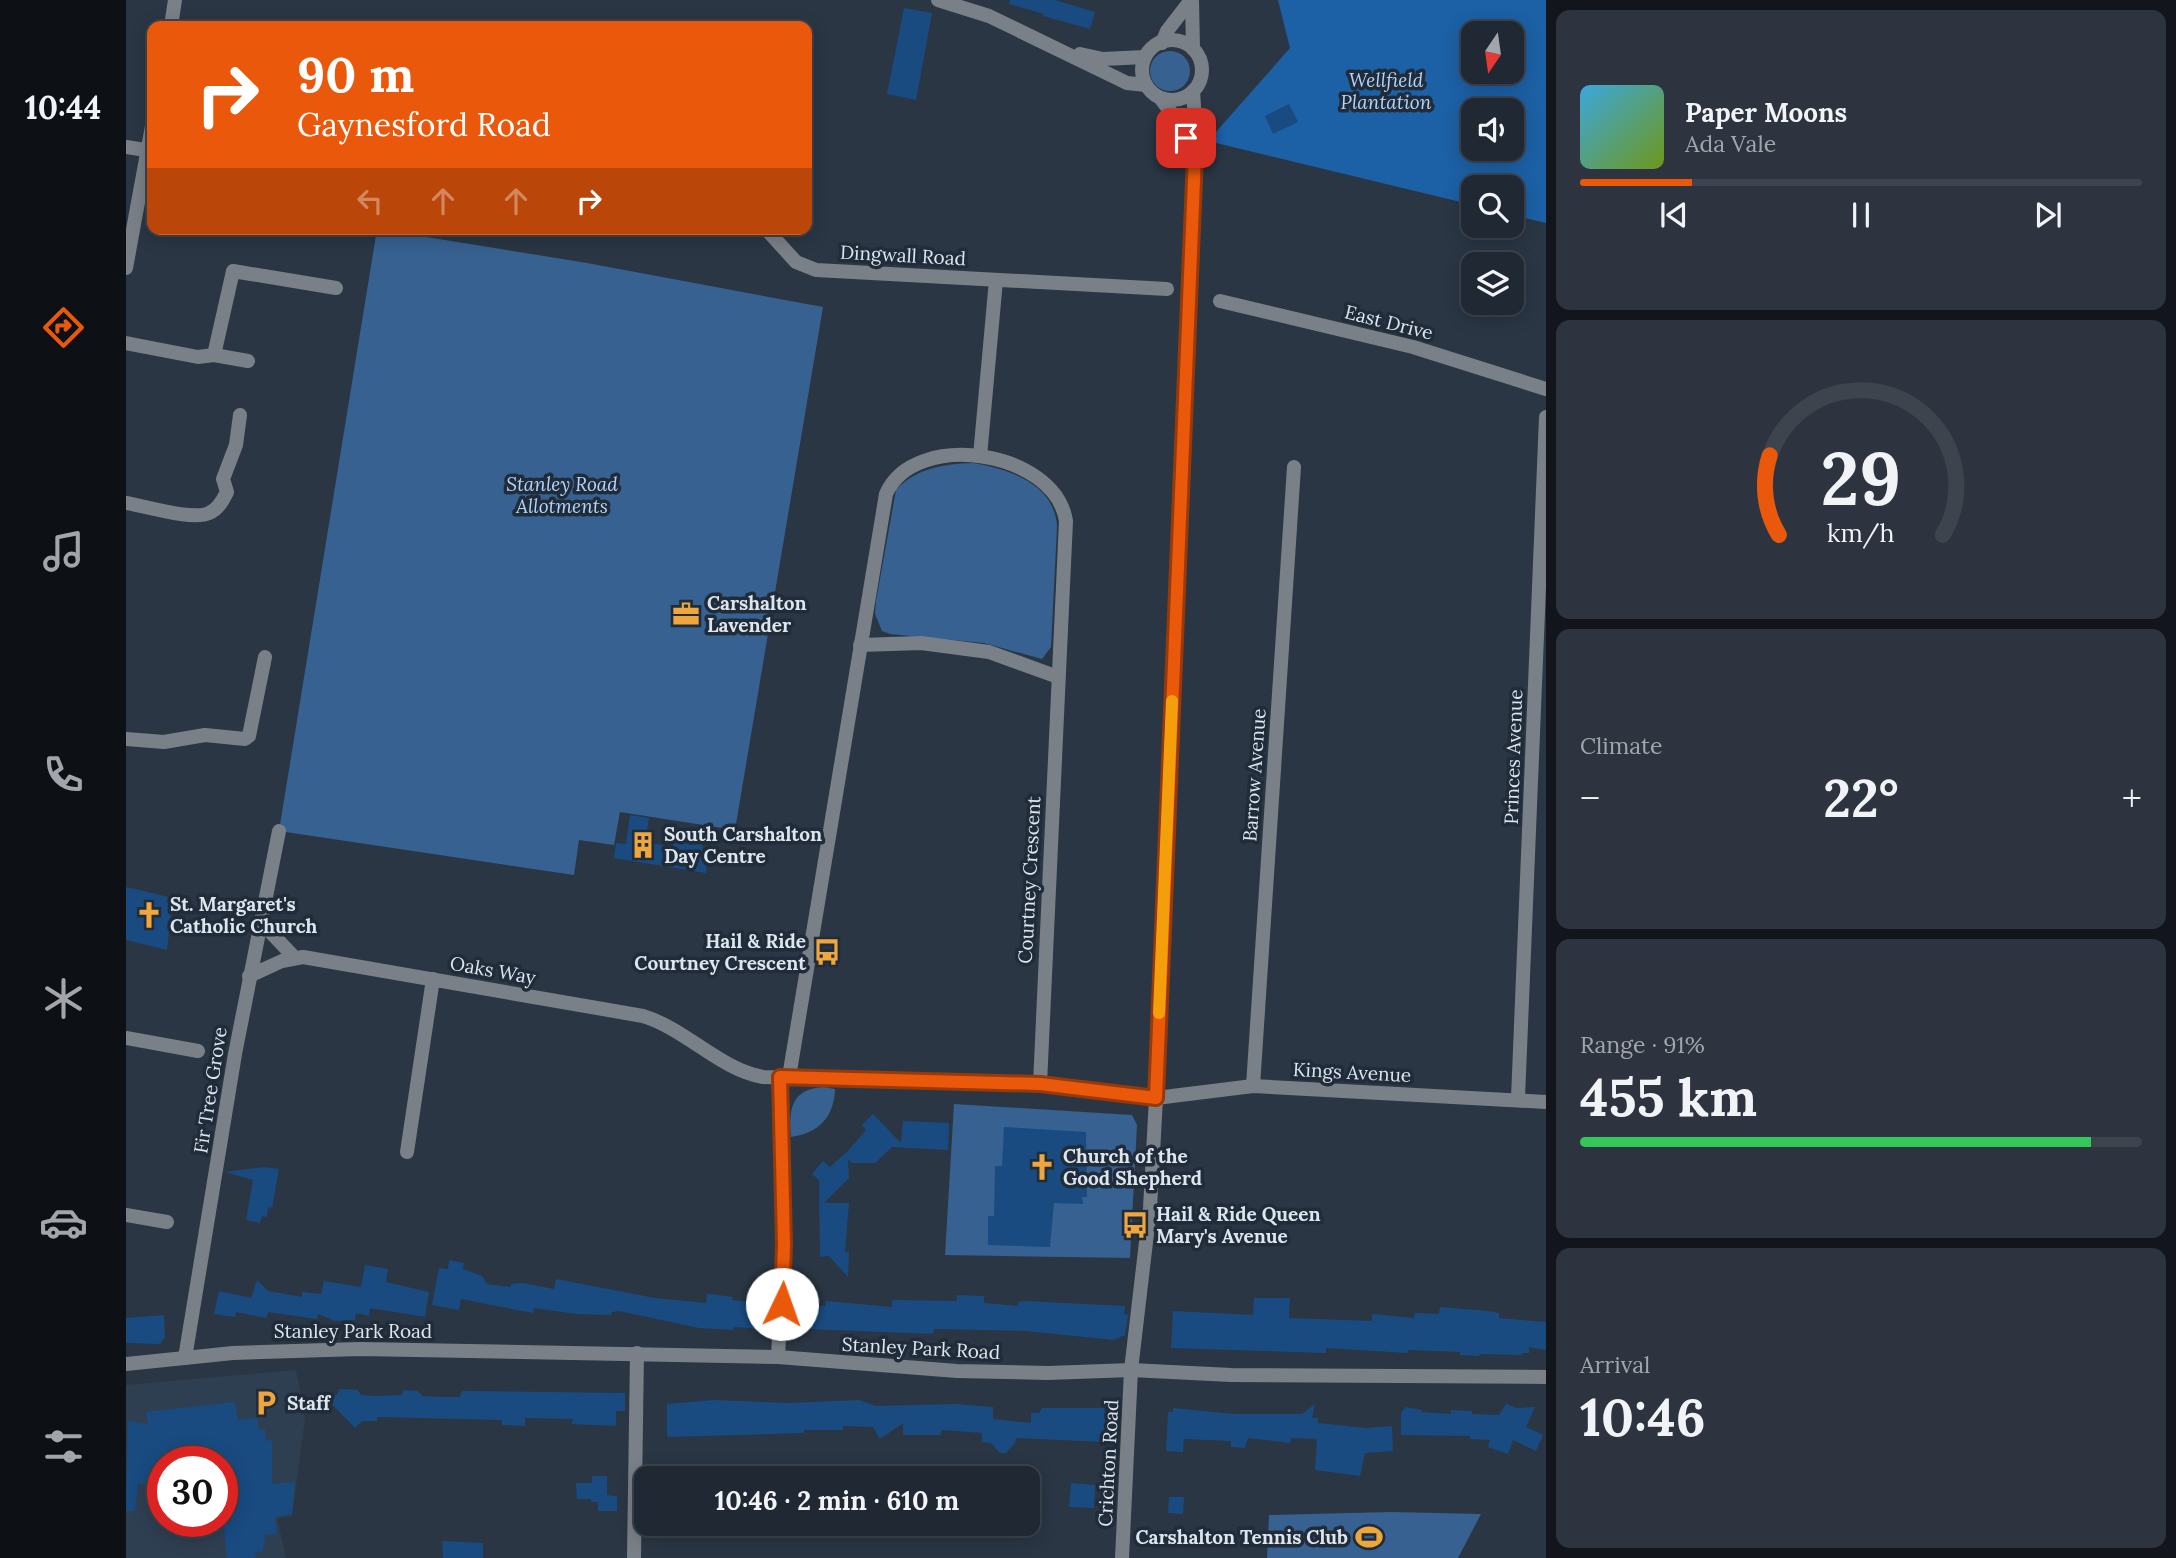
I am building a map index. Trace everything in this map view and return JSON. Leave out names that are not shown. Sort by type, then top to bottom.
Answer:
[{"type":"street","points":[[173,21],[175,0]]},
{"type":"street","points":[[938,0],[989,16],[1069,52],[1124,81],[1146,85],[1176,118],[1195,156]]},
{"type":"street","points":[[1162,43],[1167,31],[1191,0]]},
{"type":"street","points":[[1161,99],[1175,100],[1194,91],[1202,71],[1193,49],[1191,0]]},
{"type":"street","points":[[1146,85],[1142,66],[1151,48],[1176,41],[1193,49]]},
{"type":"street","points":[[1069,52],[1103,59],[1145,57]]},
{"type":"street","name":"Crichton Road","points":[[1122,1558],[1132,1370],[1150,1208],[1156,1098],[1195,156],[1194,91]]},
{"type":"street","points":[[126,146],[147,150]]},
{"type":"street","points":[[126,268],[147,166]]},
{"type":"street","name":"Dingwall Road","points":[[771,235],[788,255],[809,268],[1167,289]]},
{"type":"street","points":[[214,355],[233,271],[336,288]]},
{"type":"street","points":[[980,456],[996,280]]},
{"type":"street","name":"East Drive","points":[[1220,301],[1413,346],[1546,389]]},
{"type":"street","points":[[126,344],[198,357],[214,355],[248,360]]},
{"type":"street","points":[[126,503],[188,514],[207,514],[214,511],[227,492],[223,479],[236,445],[240,415]]},
{"type":"street","name":"Princes Avenue","points":[[1518,1098],[1546,417]]},
{"type":"street","name":"Courtney Crescent","points":[[778,1357],[784,1244],[784,1077],[883,505],[891,483],[906,469],[926,461],[956,456],[980,456],[1008,462],[1036,477],[1054,492],[1065,512],[1040,1084]]},
{"type":"street","name":"Barrow Avenue","points":[[1253,1086],[1294,467]]},
{"type":"street","points":[[860,645],[921,643],[989,652],[1058,677]]},
{"type":"street","points":[[126,739],[164,742],[205,735],[245,739],[249,736],[265,657]]},
{"type":"street","name":"Fir Tree Grove","points":[[185,1357],[249,976],[279,831]]},
{"type":"street","points":[[249,976],[294,957],[260,921]]},
{"type":"street","name":"Oaks Way","points":[[294,957],[643,1016],[682,1033],[742,1071],[784,1077],[1040,1084]]},
{"type":"street","points":[[407,1152],[433,979]]},
{"type":"street","points":[[126,1038],[198,1051]]},
{"type":"street","name":"Kings Avenue","points":[[1040,1084],[1156,1098],[1253,1086],[1518,1098],[1546,1102]]},
{"type":"street","points":[[126,1215],[167,1222]]},
{"type":"street","name":"Stanley Park Road","points":[[126,1364],[185,1357],[314,1349],[778,1357],[957,1371],[1048,1373],[1132,1370],[1231,1375],[1546,1377]]},
{"type":"street","points":[[634,1558],[637,1353]]},
{"type":"shaded area","points":[[296,1370],[305,1418],[292,1516],[277,1518],[286,1558],[126,1558],[126,1385]]},
{"type":"green space","name":"Wellfield Plantation","points":[[1278,0],[1546,0],[1546,223],[1524,218],[1524,175],[1461,175],[1461,202],[1208,141],[1290,48]]},
{"type":"green space","points":[[1170,51],[1178,52],[1184,57],[1189,63],[1189,79],[1184,85],[1178,90],[1170,91],[1162,90],[1156,85],[1151,79],[1150,71],[1151,63],[1156,57],[1162,52]]},
{"type":"green space","name":"Stanley Road Allotments","points":[[376,235],[414,235],[587,263],[823,307],[735,830],[620,812],[614,845],[579,840],[574,875],[279,831]]},
{"type":"green space","points":[[973,463],[1001,469],[1028,481],[1039,489],[1054,512],[1057,527],[1051,647],[1042,659],[984,643],[890,634],[882,631],[875,614],[896,490],[922,472]]},
{"type":"green space","points":[[824,1087],[835,1089],[828,1115],[810,1132],[791,1137],[790,1117],[794,1102],[805,1092]]},
{"type":"green space","points":[[954,1104],[1132,1115],[1137,1125],[1130,1258],[945,1255]]},
{"type":"green space","name":"Carshalton Tennis Club","points":[[1391,1512],[1481,1514],[1458,1558],[1267,1558],[1269,1515]]},
{"type":"building","points":[[1010,0],[1055,0],[1095,12],[1090,29],[1009,4]]},
{"type":"building","points":[[904,8],[932,13],[916,100],[887,94]]},
{"type":"building","points":[[1289,104],[1298,122],[1273,134],[1265,116]]},
{"type":"building","name":"South Carshalton Day Centre","points":[[630,815],[649,818],[645,842],[673,847],[675,832],[704,836],[702,852],[708,852],[706,873],[614,858],[616,843],[626,844]]},
{"type":"building","points":[[126,887],[173,898],[167,950],[126,940]]},
{"type":"building","points":[[873,1114],[901,1143],[903,1121],[949,1123],[948,1150],[892,1147],[875,1163],[852,1163],[848,1159],[849,1178],[824,1203],[849,1203],[845,1252],[849,1252],[848,1277],[829,1256],[820,1257],[819,1180],[812,1174],[823,1161],[830,1167],[848,1151],[866,1130],[862,1125]]},
{"type":"building","name":"Church of the Good Shepherd","points":[[1004,1127],[1086,1132],[1087,1197],[1082,1197],[1083,1204],[1054,1203],[1050,1247],[988,1245],[988,1216],[994,1216],[995,1166],[1002,1166]]},
{"type":"building","points":[[264,1167],[279,1169],[272,1208],[268,1207],[267,1217],[262,1216],[260,1223],[246,1220],[253,1180],[225,1172]]},
{"type":"building","points":[[449,1260],[464,1263],[463,1269],[482,1276],[487,1284],[511,1287],[511,1284],[523,1283],[554,1289],[556,1279],[655,1298],[706,1303],[707,1294],[711,1294],[733,1297],[732,1300],[768,1303],[768,1318],[764,1318],[762,1329],[734,1327],[733,1330],[699,1328],[619,1311],[612,1312],[611,1315],[576,1314],[534,1308],[533,1313],[461,1299],[459,1310],[432,1305],[439,1268],[448,1269]]},
{"type":"building","points":[[365,1265],[388,1269],[386,1282],[429,1292],[425,1317],[370,1308],[369,1316],[356,1313],[355,1320],[335,1321],[318,1314],[317,1319],[268,1312],[266,1318],[236,1312],[235,1317],[214,1314],[219,1291],[251,1298],[257,1280],[268,1291],[302,1297],[302,1292],[321,1294],[324,1281],[361,1287]]},
{"type":"building","points":[[957,1295],[984,1296],[984,1303],[1018,1306],[1018,1302],[1024,1301],[1125,1306],[1124,1314],[1128,1315],[1125,1335],[1114,1340],[1026,1331],[934,1329],[933,1334],[806,1329],[806,1310],[811,1310],[811,1305],[825,1306],[826,1301],[892,1307],[892,1300],[957,1301]]},
{"type":"building","points":[[1254,1298],[1290,1298],[1289,1318],[1372,1321],[1372,1314],[1414,1318],[1415,1313],[1439,1314],[1440,1307],[1489,1311],[1499,1313],[1499,1318],[1546,1322],[1546,1350],[1529,1347],[1529,1353],[1522,1355],[1479,1356],[1460,1355],[1460,1352],[1408,1350],[1407,1353],[1326,1348],[1326,1353],[1171,1348],[1173,1311],[1253,1315]]},
{"type":"building","points":[[164,1315],[165,1337],[160,1344],[126,1343],[126,1318]]},
{"type":"building","points":[[340,1389],[358,1390],[361,1395],[401,1395],[404,1390],[418,1391],[422,1396],[443,1397],[460,1397],[462,1391],[625,1393],[625,1411],[616,1411],[616,1426],[572,1424],[573,1419],[525,1418],[525,1426],[502,1425],[502,1420],[377,1417],[377,1421],[362,1421],[355,1428],[322,1394],[337,1395]]},
{"type":"building","points":[[714,1400],[787,1403],[859,1400],[876,1406],[956,1404],[993,1407],[993,1419],[1031,1423],[1031,1413],[1039,1413],[1042,1408],[1104,1408],[1104,1411],[1114,1412],[1113,1428],[1106,1428],[1105,1442],[1016,1438],[1006,1453],[1000,1453],[991,1443],[982,1442],[982,1433],[941,1430],[941,1435],[903,1435],[903,1423],[880,1439],[873,1427],[843,1426],[843,1430],[804,1430],[804,1433],[667,1437],[667,1404]]},
{"type":"building","points":[[235,1402],[238,1420],[257,1418],[259,1430],[265,1429],[266,1441],[272,1440],[272,1484],[295,1482],[292,1514],[275,1517],[277,1534],[265,1535],[263,1551],[254,1553],[256,1558],[227,1558],[225,1537],[238,1537],[238,1446],[147,1446],[147,1483],[138,1484],[135,1511],[126,1511],[128,1421],[148,1424],[146,1412]]},
{"type":"building","points":[[1315,1404],[1312,1418],[1318,1418],[1318,1423],[1366,1428],[1392,1426],[1393,1451],[1365,1453],[1360,1476],[1315,1470],[1317,1439],[1291,1438],[1290,1443],[1248,1438],[1245,1448],[1231,1447],[1231,1441],[1184,1439],[1183,1452],[1166,1451],[1168,1412],[1173,1412],[1173,1408],[1235,1414],[1302,1414]]},
{"type":"building","points":[[1506,1404],[1517,1408],[1535,1407],[1526,1427],[1543,1435],[1536,1451],[1513,1440],[1508,1454],[1488,1447],[1490,1440],[1470,1439],[1470,1436],[1401,1435],[1401,1413],[1405,1407],[1422,1412],[1451,1414],[1451,1410],[1499,1415]]},
{"type":"building","points":[[592,1476],[607,1476],[607,1495],[617,1496],[617,1511],[598,1511],[598,1502],[577,1499],[576,1483],[592,1483]]},
{"type":"building","points":[[1071,1483],[1095,1485],[1094,1508],[1069,1507]]},
{"type":"building","points":[[1169,1497],[1184,1497],[1183,1514],[1168,1513]]},
{"type":"building","points":[[442,1541],[483,1543],[483,1558],[443,1558]]},
{"type":"slow traffic","points":[[1159,1013],[1172,701]]},
{"type":"place","name":"Carshalton Lavender","points":[[686,614]]},
{"type":"place","name":"South Carshalton Day Centre","points":[[643,845]]},
{"type":"place","name":"St. Margaret's Catholic Church","points":[[149,915]]},
{"type":"place","name":"Hail & Ride Courtney Crescent","points":[[827,952]]},
{"type":"place","name":"Church of the Good Shepherd","points":[[1042,1167]]},
{"type":"place","name":"Hail & Ride Queen Mary's Avenue","points":[[1135,1225]]},
{"type":"place","name":"Staff","points":[[266,1403]]},
{"type":"place","name":"Carshalton Tennis Club","points":[[1369,1537]]},
{"type":"route","points":[[782,1304],[784,1244],[780,1077],[1040,1084],[1156,1098],[1195,156],[1186,138]]}]
